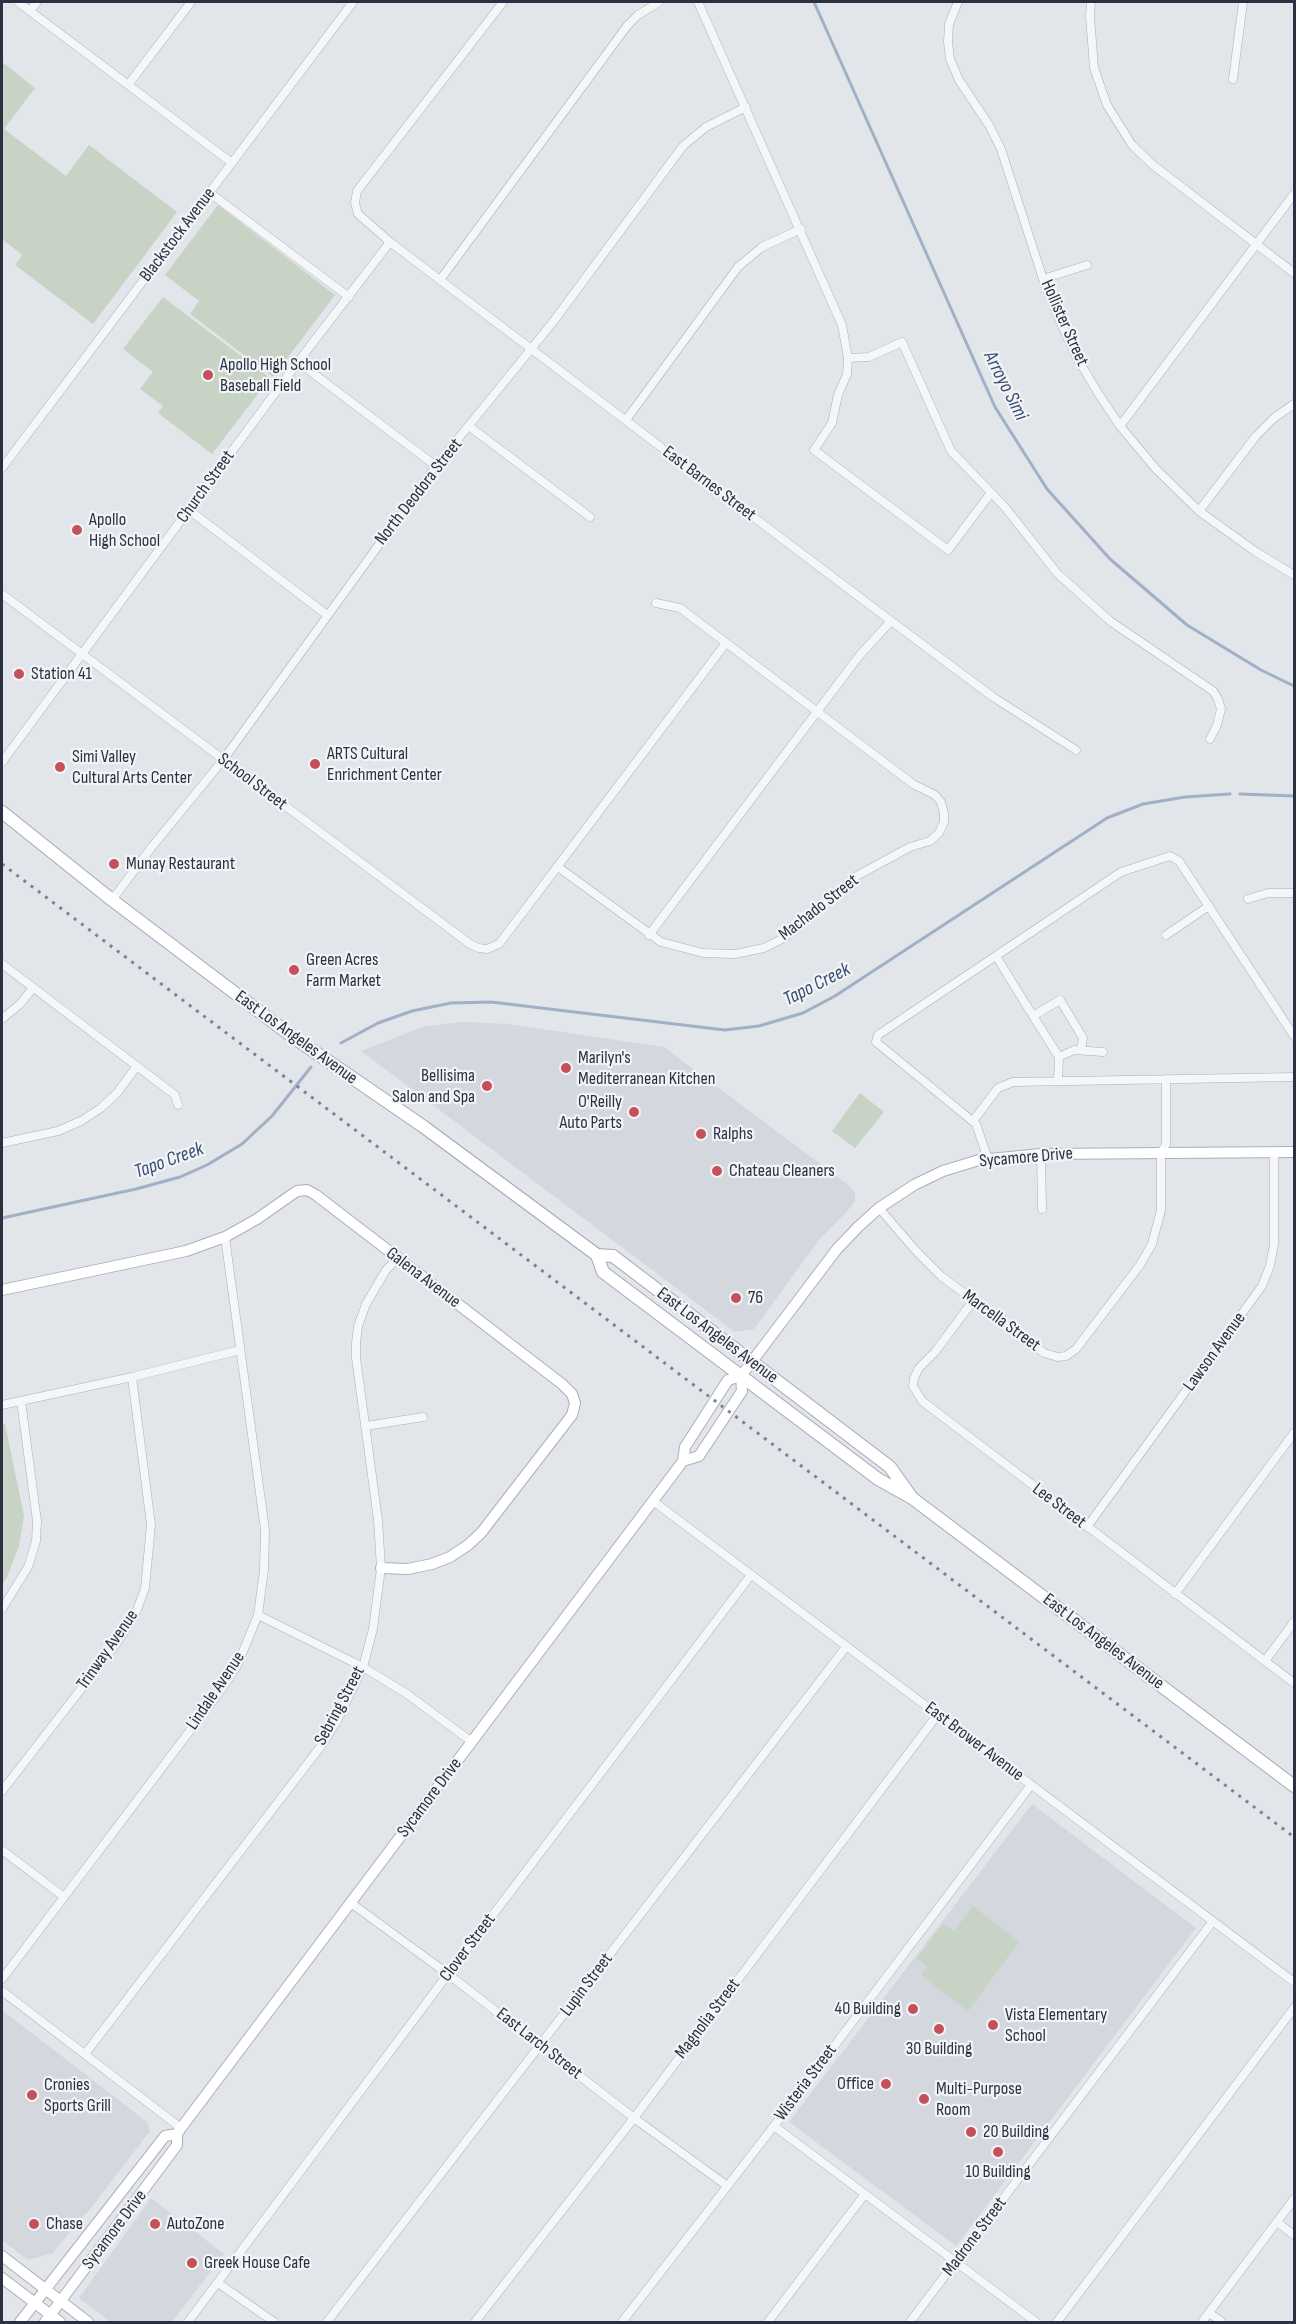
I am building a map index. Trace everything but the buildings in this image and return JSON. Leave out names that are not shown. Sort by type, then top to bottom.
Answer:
[{"type":"main road","name":"East Los Angeles Avenue","points":[[2,812],[112,900],[293,1037],[424,1127],[597,1255],[613,1256],[890,1467],[912,1498]]},
{"type":"main road","name":"Sycamore Drive","points":[[48,2319],[171,2155],[177,2145],[179,2131],[683,1461],[685,1447],[728,1380],[741,1376],[837,1249],[879,1208],[914,1185],[944,1171],[988,1159],[1041,1154],[1294,1152]]},
{"type":"main road","name":"Galena Avenue","points":[[2,1290],[186,1251],[225,1237],[257,1219],[297,1191],[307,1191],[316,1195],[562,1384],[572,1394],[575,1403],[572,1415],[481,1533],[468,1545],[450,1557],[432,1564],[408,1569],[381,1568]]},
{"type":"main road","name":"East Los Angeles Avenue","points":[[597,1255],[603,1272],[878,1479],[912,1498],[1294,1786]]},
{"type":"main road","name":"Sycamore Drive","points":[[683,1461],[699,1456],[742,1391],[741,1376]]},
{"type":"main road","name":"Sycamore Drive","points":[[20,2322],[165,2136],[179,2131]]},
{"type":"main road","points":[[2,2256],[88,2322]]},
{"type":"main road","points":[[2,2278],[35,2303],[48,2319],[60,2322]]},
{"type":"street","points":[[18,2],[232,163]]},
{"type":"street","points":[[30,11],[37,2]]},
{"type":"street","points":[[128,85],[191,2]]},
{"type":"street","name":"Blackstock Avenue","points":[[2,468],[353,2]]},
{"type":"street","name":"East Barnes Street","points":[[503,2],[357,191],[355,203],[358,214],[390,242],[891,621],[993,697],[1076,750]]},
{"type":"street","points":[[440,280],[627,26],[638,15],[658,2]]},
{"type":"street","points":[[698,2],[836,307],[844,334],[848,358],[847,374],[838,395],[832,423],[814,450],[948,550],[990,494]]},
{"type":"street","name":"Hollister Street","points":[[958,2],[949,24],[950,59],[959,80],[989,125],[1001,149],[1043,279],[1076,356],[1120,426],[1156,469],[1199,511],[1256,552],[1294,575]]},
{"type":"street","points":[[1091,2],[1091,52],[1094,68],[1107,105],[1132,145],[1153,165],[1294,273]]},
{"type":"street","points":[[1233,79],[1243,2]]},
{"type":"street","name":"North Deodora Street","points":[[112,900],[150,848],[223,760],[436,466],[470,427],[530,348],[554,322],[683,146],[706,127],[746,107]]},
{"type":"street","points":[[210,193],[349,297]]},
{"type":"street","points":[[1120,426],[1294,194]]},
{"type":"street","points":[[626,420],[738,267],[762,247],[801,229]]},
{"type":"street","name":"Church Street","points":[[2,762],[298,362],[390,242]]},
{"type":"street","points":[[1043,279],[1087,264]]},
{"type":"street","points":[[848,358],[869,357],[902,342],[956,458],[1004,506],[1057,573],[1110,621],[1213,691],[1221,709],[1210,739]]},
{"type":"street","points":[[298,362],[436,466]]},
{"type":"street","points":[[1199,511],[1256,436],[1274,418],[1294,404]]},
{"type":"street","points":[[470,427],[590,517]]},
{"type":"street","points":[[189,510],[327,615]]},
{"type":"street","name":"School Street","points":[[2,594],[476,947],[488,949],[499,944],[558,867]]},
{"type":"street","points":[[656,603],[680,608],[817,711]]},
{"type":"street","points":[[649,935],[859,656],[891,621]]},
{"type":"street","points":[[558,867],[726,643]]},
{"type":"street","name":"Machado Street","points":[[558,867],[649,935],[675,947],[704,953],[735,954],[764,948],[795,930],[853,878],[910,847],[930,841],[939,833],[944,818],[941,802],[935,795],[913,784],[817,711]]},
{"type":"street","points":[[988,1159],[976,1124],[876,1042],[878,1035],[1121,872],[1170,856],[1179,861],[1294,1035]]},
{"type":"street","points":[[1248,899],[1268,893],[1294,894]]},
{"type":"street","points":[[1166,935],[1209,906]]},
{"type":"street","points":[[996,956],[1059,1057],[1058,1081]]},
{"type":"street","points":[[2,964],[175,1095],[178,1105]]},
{"type":"street","points":[[2,1019],[20,1004],[33,988]]},
{"type":"street","points":[[1034,1016],[1060,1000],[1083,1038],[1081,1050]]},
{"type":"street","points":[[1059,1057],[1074,1050],[1103,1052]]},
{"type":"street","points":[[2,1143],[58,1131],[81,1121],[102,1108],[138,1066]]},
{"type":"street","points":[[973,1121],[998,1088],[1013,1082],[1294,1077]]},
{"type":"street","points":[[1161,1153],[1166,1144],[1166,1079]]},
{"type":"street","name":"Lawson Avenue","points":[[1087,1527],[1262,1286],[1270,1266],[1274,1244],[1274,1152]]},
{"type":"street","name":"Marcella Street","points":[[879,1208],[935,1270],[1044,1353],[1058,1357],[1072,1352],[1140,1265],[1152,1244],[1161,1210],[1161,1153]]},
{"type":"street","points":[[1041,1154],[1042,1209]]},
{"type":"street","name":"Lindale Avenue","points":[[2,1979],[224,1687],[237,1666],[258,1615],[264,1570],[265,1530],[225,1237]]},
{"type":"street","name":"Sebring Street","points":[[85,2054],[321,1746],[337,1722],[363,1667],[373,1629],[381,1568],[378,1520],[356,1358],[358,1326],[376,1286],[397,1259]]},
{"type":"street","name":"Lee Street","points":[[973,1301],[935,1352],[919,1368],[913,1386],[916,1394],[922,1401],[1294,1683]]},
{"type":"street","points":[[2,1405],[132,1377],[240,1350]]},
{"type":"street","name":"Trinway Avenue","points":[[2,1791],[118,1640],[137,1610],[145,1588],[151,1525],[132,1377]]},
{"type":"street","points":[[2,1609],[28,1567],[36,1541],[37,1521],[21,1401]]},
{"type":"street","points":[[366,1426],[423,1417]]},
{"type":"street","points":[[1175,1594],[1294,1433]]},
{"type":"street","name":"East Brower Avenue","points":[[653,1501],[1294,1982]]},
{"type":"street","name":"Clover Street","points":[[188,2322],[448,1974],[751,1575]]},
{"type":"street","points":[[258,1615],[363,1667],[407,1694],[472,1742]]},
{"type":"street","points":[[1265,1661],[1294,1622]]},
{"type":"street","name":"Lupin Street","points":[[327,2322],[846,1647]]},
{"type":"street","name":"Magnolia Street","points":[[475,2322],[634,2118],[938,1714]]},
{"type":"street","name":"Wisteria Street","points":[[622,2322],[774,2126],[1031,1785]]},
{"type":"street","points":[[2,1850],[64,1897]]},
{"type":"street","name":"East Larch Street","points":[[351,1904],[448,1974],[634,2118],[726,2185]]},
{"type":"street","name":"Madrone Street","points":[[910,2322],[1213,1921]]},
{"type":"street","points":[[2,1991],[85,2054],[179,2131]]},
{"type":"street","points":[[1057,2322],[1294,2008]]},
{"type":"street","points":[[774,2126],[1036,2322]]},
{"type":"street","points":[[768,2322],[866,2194]]},
{"type":"street","points":[[1202,2322],[1294,2199]]},
{"type":"street","points":[[1277,2222],[1294,2235]]},
{"type":"street","points":[[218,2283],[274,2322]]},
{"type":"street","points":[[1209,2313],[1222,2322]]},
{"type":"shaded area","points":[[462,1022],[508,1024],[664,1047],[847,1184],[855,1193],[855,1201],[819,1240],[754,1329],[735,1332],[361,1051],[422,1027]]},
{"type":"shaded area","name":"Vista Elementary School","points":[[1032,1804],[1196,1928],[956,2246],[789,2122]]},
{"type":"shaded area","points":[[2,2010],[147,2122],[150,2131],[88,2212],[53,2253],[28,2260],[2,2240]]},
{"type":"shaded area","points":[[151,2198],[224,2254],[172,2322],[111,2322],[79,2298]]},
{"type":"green space","points":[[2,62],[35,88],[4,129],[66,176],[89,145],[177,212],[93,324],[15,265],[22,255],[2,239]]},
{"type":"green space","points":[[218,205],[335,295],[273,377],[190,314],[199,301],[165,275]]},
{"type":"green space","name":"Apollo High School Baseball Field","points":[[163,297],[270,378],[212,454],[158,413],[163,406],[140,389],[153,372],[123,349]]},
{"type":"green space","points":[[860,1093],[884,1112],[855,1148],[832,1131]]},
{"type":"green space","points":[[5,1424],[24,1516],[19,1546],[2,1585],[2,1425]]},
{"type":"green space","points":[[973,1906],[1019,1942],[968,2011],[921,1975],[927,1966],[917,1959],[943,1924],[954,1931]]},
{"type":"waterway","name":"Arroyo Simi","points":[[814,2],[995,407],[1047,489],[1110,559],[1187,625],[1261,670],[1294,686]]},
{"type":"waterway","name":"Tapo Creek","points":[[341,1043],[378,1023],[412,1011],[451,1003],[491,1002],[725,1030],[759,1026],[803,1013],[835,996],[1107,818],[1143,804],[1185,797],[1230,794]]},
{"type":"waterway","name":"Tapo Creek","points":[[1240,794],[1294,796]]},
{"type":"waterway","name":"Tapo Creek","points":[[2,1218],[136,1189],[180,1177],[207,1165],[242,1144],[272,1116],[311,1067]]},
{"type":"railway","points":[[2,864],[1294,1837]]},
{"type":"place","name":"Apollo High School Baseball Field","points":[[208,375]]},
{"type":"place","name":"Apollo High School","points":[[77,530]]},
{"type":"place","name":"Station 41","points":[[19,674]]},
{"type":"place","name":"ARTS Cultural Enrichment Center","points":[[315,764]]},
{"type":"place","name":"Simi Valley Cultural Arts Center","points":[[60,767]]},
{"type":"place","name":"Munay Restaurant","points":[[114,864]]},
{"type":"place","name":"Green Acres Farm Market","points":[[294,970]]},
{"type":"place","name":"Marilyn's Mediterranean Kitchen","points":[[566,1068]]},
{"type":"place","name":"Bellisima Salon and Spa","points":[[487,1086]]},
{"type":"place","name":"O'Reilly Auto Parts","points":[[634,1112]]},
{"type":"place","name":"Ralphs","points":[[701,1134]]},
{"type":"place","name":"Chateau Cleaners","points":[[717,1171]]},
{"type":"place","name":"76","points":[[736,1298]]},
{"type":"place","name":"40 Building","points":[[913,2009]]},
{"type":"place","name":"Vista Elementary School","points":[[993,2025]]},
{"type":"place","name":"30 Building","points":[[939,2029]]},
{"type":"place","name":"Office","points":[[886,2084]]},
{"type":"place","name":"Cronies Sports Grill","points":[[32,2095]]},
{"type":"place","name":"Multi-Purpose Room","points":[[924,2099]]},
{"type":"place","name":"20 Building","points":[[971,2132]]},
{"type":"place","name":"10 Building","points":[[998,2152]]},
{"type":"place","name":"Chase","points":[[34,2224]]},
{"type":"place","name":"AutoZone","points":[[155,2224]]},
{"type":"place","name":"Greek House Cafe","points":[[192,2263]]}]
